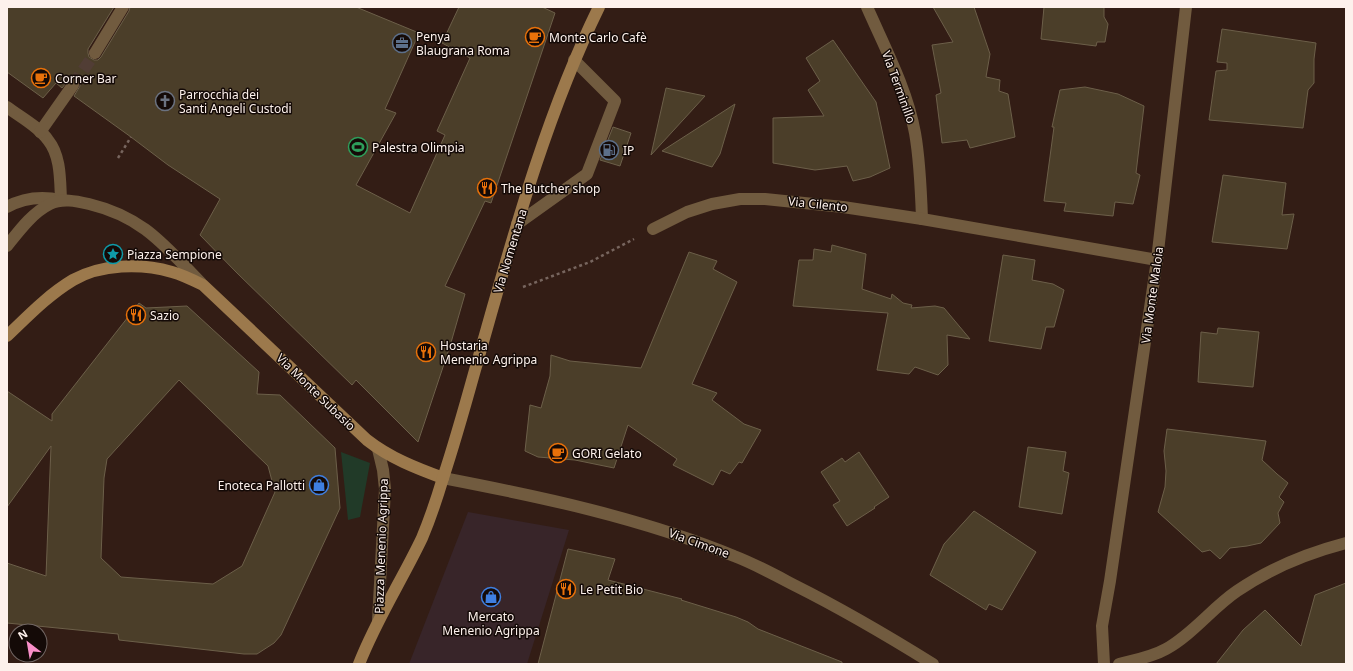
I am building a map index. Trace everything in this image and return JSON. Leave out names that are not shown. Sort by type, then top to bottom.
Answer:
[{"type":"main road","name":"Via Nomentana","points":[[443,478],[517,224],[554,113],[574,60],[599,7]]},
{"type":"main road","points":[[7,336],[61,288],[74,280],[99,271],[130,267],[157,268],[172,272],[203,285]]},
{"type":"main road","name":"Via Monte Subasio","points":[[203,285],[378,449],[406,464],[443,478]]},
{"type":"main road","name":"Piazza Menenio Agrippa","points":[[359,664],[378,621],[422,536],[443,478]]},
{"type":"street","points":[[94,54],[123,7]]},
{"type":"street","name":"Via Terminillo","points":[[867,7],[899,80],[915,132],[919,163],[922,218]]},
{"type":"street","name":"Via Monte Maloia","points":[[1104,664],[1102,626],[1110,581],[1157,260],[1186,7]]},
{"type":"street","points":[[517,224],[587,174],[615,101],[574,60]]},
{"type":"street","points":[[40,132],[73,85]]},
{"type":"street","points":[[8,109],[40,132],[50,142],[56,155],[60,176],[61,200]]},
{"type":"street","points":[[7,207],[23,199],[49,197],[104,208],[130,218],[155,236],[203,285]]},
{"type":"street","name":"Via Cilento","points":[[653,229],[682,214],[700,207],[727,201],[752,198],[844,207],[922,218],[1157,260]]},
{"type":"street","points":[[7,246],[30,219],[40,210],[61,200]]},
{"type":"street","name":"Piazza Menenio Agrippa","points":[[378,449],[384,474],[385,489],[378,621]]},
{"type":"street","name":"Via Cimone","points":[[443,478],[504,490],[612,516],[657,528],[722,551],[832,604],[933,664]]},
{"type":"street","points":[[1119,664],[1165,649],[1237,591],[1262,576],[1300,558],[1346,543]]},
{"type":"path","points":[[118,158],[131,137]]},
{"type":"path","points":[[496,296],[590,262],[653,229]]},
{"type":"shaded area","name":"Mercato Menenio Agrippa","points":[[468,512],[569,530],[527,664],[409,664]]},
{"type":"green space","points":[[341,452],[370,463],[360,517],[348,520]]},
{"type":"building","points":[[7,7],[114,7],[88,49],[89,57],[94,60],[98,60],[101,57],[130,7],[356,7],[419,33],[385,109],[396,113],[356,185],[410,213],[445,135],[437,131],[470,58],[442,43],[459,7],[542,7],[555,13],[491,203],[485,201],[445,286],[465,294],[450,346],[418,442],[356,380],[352,385],[200,235],[220,199],[168,165],[74,96],[80,86],[80,82],[77,79],[70,78],[62,88],[56,83],[43,98],[7,72]]},
{"type":"building","points":[[933,7],[974,7],[990,54],[986,77],[1000,80],[999,91],[1008,94],[1015,137],[970,148],[967,140],[942,143],[936,95],[941,93],[932,45],[953,42]]},
{"type":"building","points":[[1044,7],[1104,7],[1104,17],[1108,24],[1105,42],[1097,42],[1096,46],[1041,39]]},
{"type":"building","points":[[1222,29],[1316,43],[1314,83],[1308,90],[1303,128],[1209,120],[1216,71],[1227,70],[1227,63],[1217,62]]},
{"type":"building","points":[[833,40],[876,102],[890,168],[870,177],[853,181],[847,166],[815,170],[773,163],[773,118],[824,116],[808,90],[820,81],[806,58]]},
{"type":"building","points":[[1085,87],[1118,94],[1144,106],[1136,173],[1140,175],[1133,204],[1115,202],[1113,216],[1064,211],[1066,203],[1044,201],[1054,127],[1052,127],[1060,90]]},
{"type":"building","points":[[666,88],[705,96],[651,155]]},
{"type":"building","points":[[735,104],[720,154],[712,167],[662,151]]},
{"type":"building","points":[[613,127],[631,133],[620,166],[600,160]]},
{"type":"building","points":[[1223,175],[1286,183],[1282,215],[1294,214],[1287,249],[1212,242]]},
{"type":"building","points":[[832,245],[866,254],[862,289],[891,299],[892,294],[903,303],[912,305],[911,308],[935,306],[944,308],[970,339],[947,335],[948,365],[938,375],[915,367],[909,374],[877,370],[888,313],[793,306],[799,260],[813,260],[814,249],[831,252]]},
{"type":"building","points":[[689,252],[717,261],[713,269],[737,282],[692,384],[717,393],[712,400],[744,424],[761,430],[742,463],[739,462],[730,474],[721,470],[713,485],[673,465],[677,459],[628,425],[614,468],[575,460],[538,457],[525,451],[530,405],[541,408],[550,376],[551,355],[570,361],[641,368]]},
{"type":"building","points":[[1003,255],[1035,260],[1032,280],[1053,284],[1064,290],[1054,327],[1046,327],[1041,349],[989,341]]},
{"type":"building","points":[[139,303],[146,308],[187,306],[259,372],[257,394],[280,395],[335,448],[340,508],[281,635],[274,643],[257,654],[244,654],[119,640],[118,634],[48,627],[48,623],[7,623],[7,563],[46,576],[51,446],[7,507],[7,391],[52,421],[52,414]],"holes":[[[179,380],[268,466],[275,492],[242,566],[213,584],[121,577],[101,558],[104,478],[107,459]]]},
{"type":"building","points":[[1218,328],[1259,332],[1253,387],[1198,382],[1201,332],[1217,334]]},
{"type":"building","points":[[1167,429],[1266,441],[1262,460],[1288,483],[1279,497],[1284,502],[1278,513],[1280,523],[1261,543],[1230,548],[1220,559],[1210,550],[1202,552],[1158,512],[1165,487],[1166,471],[1164,451]]},
{"type":"building","points":[[1028,447],[1066,452],[1063,471],[1069,473],[1062,514],[1019,507]]},
{"type":"building","points":[[859,452],[889,497],[847,526],[833,505],[840,501],[821,472],[842,458],[845,462]]},
{"type":"building","points":[[974,511],[1036,552],[1002,610],[989,604],[986,610],[930,575],[944,544]]},
{"type":"building","points":[[568,549],[615,559],[608,580],[682,599],[681,600],[736,617],[748,622],[758,629],[842,662],[842,664],[538,664]]},
{"type":"building","points":[[1346,583],[1346,664],[1216,664],[1243,630],[1265,610],[1301,646],[1315,595]]},
{"type":"tunnel","points":[[73,85],[95,53]]},
{"type":"place","name":"Monte Carlo Cafè","points":[[535,37]]},
{"type":"place","name":"Penya Blaugrana Roma","points":[[402,43]]},
{"type":"place","name":"Corner Bar","points":[[41,78]]},
{"type":"place","name":"Parrocchia dei Santi Angeli Custodi","points":[[165,101]]},
{"type":"place","name":"Palestra Olimpia","points":[[358,147]]},
{"type":"place","name":"IP","points":[[609,150]]},
{"type":"place","name":"The Butcher shop","points":[[487,188]]},
{"type":"place","name":"Piazza Sempione","points":[[113,254]]},
{"type":"place","name":"Sazio","points":[[136,315]]},
{"type":"place","name":"Hostaria Menenio Agrippa","points":[[426,352]]},
{"type":"place","name":"GORI Gelato","points":[[558,453]]},
{"type":"place","name":"Enoteca Pallotti","points":[[319,485]]},
{"type":"place","name":"Le Petit Bio","points":[[566,589]]},
{"type":"place","name":"Mercato Menenio Agrippa","points":[[491,597]]}]
